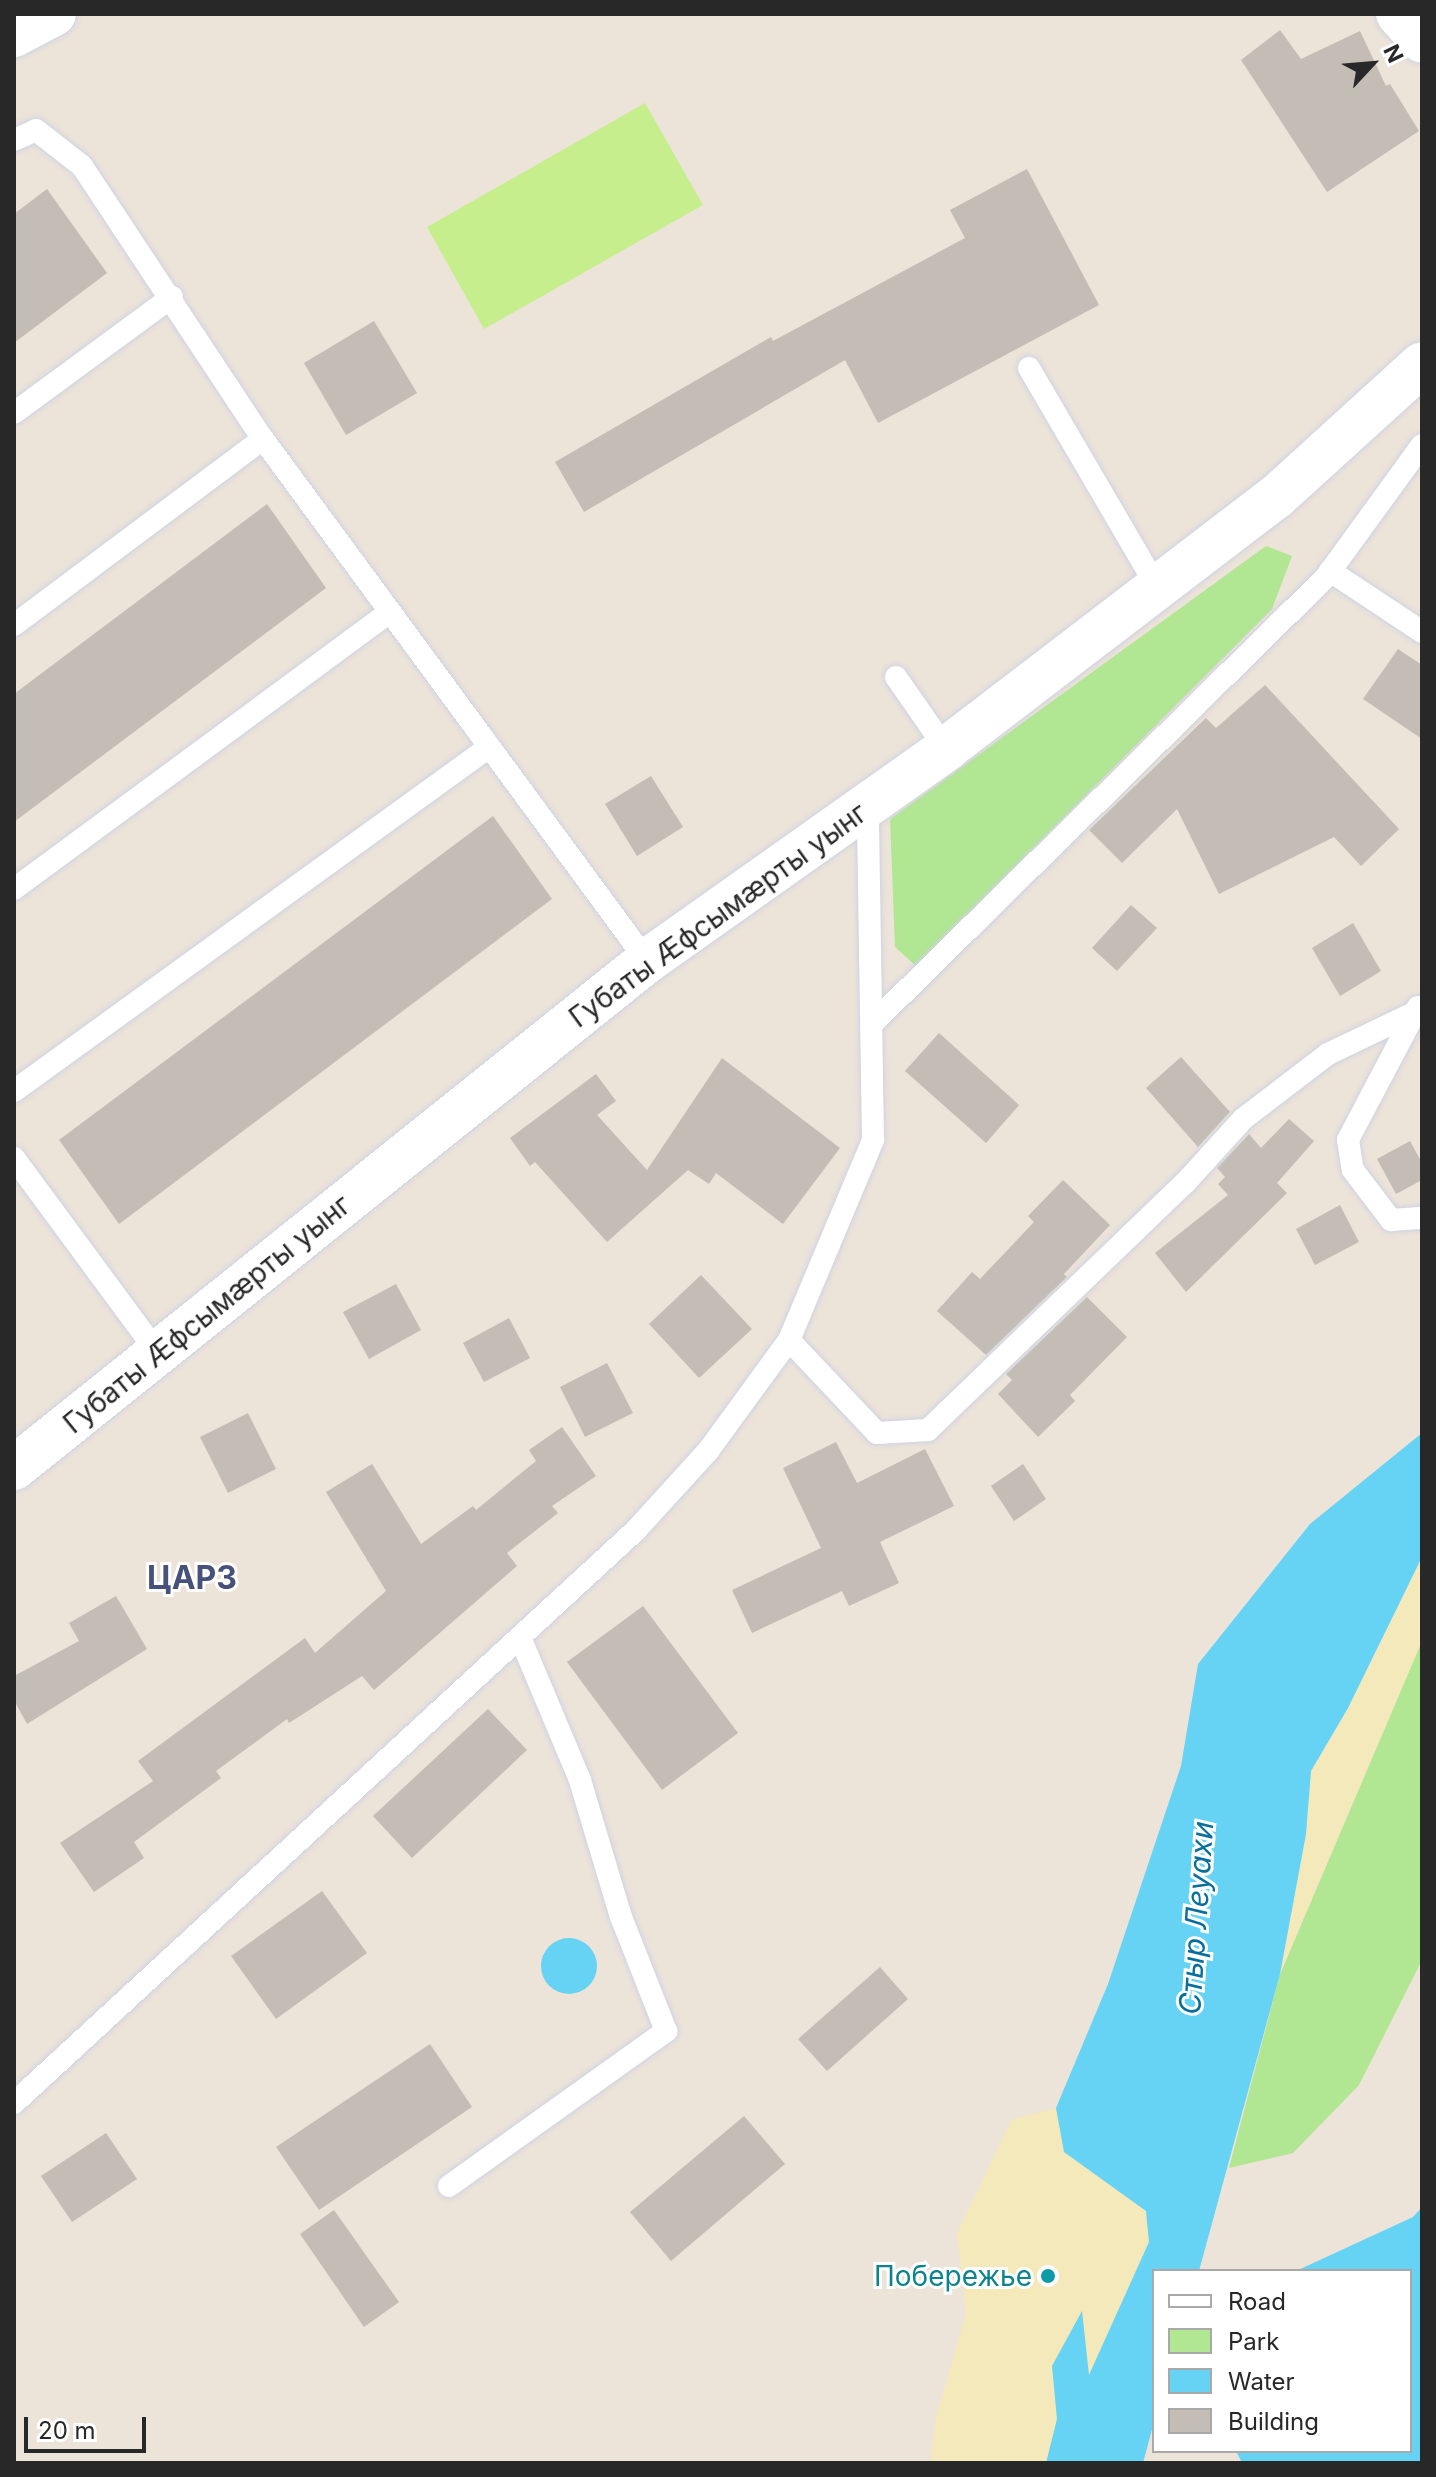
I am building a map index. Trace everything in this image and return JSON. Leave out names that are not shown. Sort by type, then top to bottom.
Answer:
[{"type":"street","points":[[14,35],[54,14]]},
{"type":"street","points":[[1398,14],[1422,41]]},
{"type":"street","name":"Губаты Æфсымæрты уынг","points":[[14,1468],[647,961],[946,749],[1276,497],[1422,364]]},
{"type":"lane","points":[[14,140],[36,130],[82,166],[172,297],[263,439],[647,961]]},
{"type":"lane","points":[[14,413],[172,297]]},
{"type":"lane","points":[[1029,368],[1157,587]]},
{"type":"lane","points":[[14,625],[263,439]]},
{"type":"lane","points":[[873,1023],[1330,571],[1422,445]]},
{"type":"lane","points":[[1330,571],[1422,632]]},
{"type":"lane","points":[[14,889],[389,613]]},
{"type":"lane","points":[[896,677],[946,749]]},
{"type":"lane","points":[[14,1091],[489,747]]},
{"type":"lane","points":[[14,2103],[636,1530],[697,1463],[789,1340],[873,1140],[868,805]]},
{"type":"lane","points":[[789,1340],[877,1433],[928,1430],[1185,1183],[1243,1119],[1328,1054],[1420,1008]]},
{"type":"lane","points":[[1420,1008],[1348,1140],[1353,1170],[1391,1220],[1422,1218]]},
{"type":"lane","points":[[14,1158],[158,1353]]},
{"type":"lane","points":[[449,2186],[666,2031],[621,1917],[580,1780],[520,1637]]},
{"type":"green space","points":[[645,103],[703,205],[484,329],[427,227]]},
{"type":"green space","points":[[1266,546],[1292,556],[1272,609],[916,966],[895,947],[890,819]]},
{"type":"green space","points":[[1422,1641],[1422,1960],[1359,2085],[1293,2153],[1229,2168],[1280,1974]]},
{"type":"sand","points":[[1422,1557],[1422,1641],[1280,1974],[1306,1834],[1311,1771],[1348,1708]]},
{"type":"sand","name":"Побережье","points":[[1056,2108],[1064,2152],[1146,2211],[1149,2242],[1088,2377],[1052,2366],[1057,2419],[1046,2463],[930,2463],[936,2417],[966,2314],[957,2233],[1012,2119]]},
{"type":"water","name":"Стыр Леуахи","points":[[1422,1433],[1422,1557],[1348,1708],[1311,1771],[1306,1834],[1280,1974],[1200,2269],[1152,2269],[1152,2429],[1143,2463],[1046,2463],[1057,2419],[1052,2366],[1082,2311],[1089,2375],[1149,2242],[1146,2211],[1064,2152],[1056,2108],[1108,1984],[1181,1766],[1198,1664],[1310,1524]]},
{"type":"water","points":[[569,1938],[589,1946],[597,1966],[589,1986],[569,1994],[549,1986],[541,1966],[549,1946]]},
{"type":"water","points":[[1422,2207],[1422,2463],[1242,2463],[1237,2453],[1412,2453],[1412,2269],[1300,2269],[1413,2217]]},
{"type":"building","points":[[1280,30],[1301,59],[1360,31],[1386,86],[1390,84],[1419,131],[1327,192],[1241,60]]},
{"type":"building","points":[[1027,169],[1099,305],[878,423],[845,360],[584,512],[555,462],[771,337],[773,341],[965,238],[950,210]]},
{"type":"building","points":[[47,189],[107,273],[14,343],[14,214]]},
{"type":"building","points":[[374,321],[417,393],[346,435],[304,363]]},
{"type":"building","points":[[267,504],[326,588],[14,822],[14,694]]},
{"type":"building","points":[[1398,649],[1422,665],[1422,739],[1363,699]]},
{"type":"building","points":[[1265,685],[1399,829],[1361,866],[1334,837],[1219,894],[1177,809],[1122,863],[1089,830],[1206,718],[1216,728]]},
{"type":"building","points":[[651,776],[683,827],[637,856],[605,804]]},
{"type":"building","points":[[493,816],[552,899],[119,1224],[59,1140]]},
{"type":"building","points":[[1131,905],[1157,928],[1117,971],[1092,948]]},
{"type":"building","points":[[1353,923],[1381,971],[1340,996],[1312,948]]},
{"type":"building","points":[[939,1033],[1019,1105],[986,1143],[905,1071]]},
{"type":"building","points":[[1181,1057],[1230,1112],[1198,1147],[1146,1088]]},
{"type":"building","points":[[722,1058],[840,1148],[783,1224],[716,1173],[709,1184],[688,1170],[607,1242],[535,1162],[530,1166],[510,1138],[596,1074],[616,1101],[597,1115],[647,1170]]},
{"type":"building","points":[[1289,1119],[1314,1141],[1277,1183],[1287,1193],[1186,1292],[1155,1253],[1228,1195],[1218,1184],[1225,1177],[1217,1168],[1249,1134],[1261,1148]]},
{"type":"building","points":[[1410,1141],[1422,1163],[1422,1180],[1396,1194],[1377,1159]]},
{"type":"building","points":[[1063,1180],[1110,1225],[1064,1274],[1067,1277],[986,1355],[937,1311],[972,1272],[980,1279],[1034,1222],[1028,1216]]},
{"type":"building","points":[[1340,1205],[1359,1242],[1315,1265],[1296,1229]]},
{"type":"building","points":[[701,1275],[752,1329],[699,1378],[649,1324]]},
{"type":"building","points":[[396,1284],[421,1330],[369,1359],[343,1312]]},
{"type":"building","points":[[1087,1297],[1127,1337],[1070,1395],[1075,1401],[1038,1437],[998,1394],[1012,1380],[1006,1374]]},
{"type":"building","points":[[509,1318],[530,1358],[484,1382],[463,1343]]},
{"type":"building","points":[[607,1363],[633,1413],[585,1437],[560,1387]]},
{"type":"building","points":[[248,1413],[276,1469],[228,1493],[200,1437]]},
{"type":"building","points":[[562,1427],[596,1476],[552,1506],[558,1513],[507,1553],[517,1566],[374,1690],[362,1676],[289,1723],[287,1719],[216,1771],[221,1778],[134,1842],[144,1858],[94,1892],[60,1843],[153,1781],[138,1761],[305,1638],[315,1653],[386,1591],[326,1492],[372,1464],[421,1544],[473,1506],[476,1510],[536,1461],[529,1450]]},
{"type":"building","points":[[836,1442],[857,1483],[925,1449],[954,1506],[880,1542],[899,1583],[849,1606],[842,1591],[752,1633],[732,1590],[821,1548],[783,1468]]},
{"type":"building","points":[[1023,1464],[1046,1499],[1014,1521],[991,1486]]},
{"type":"building","points":[[116,1596],[147,1649],[27,1724],[14,1700],[14,1676],[79,1641],[69,1623]]},
{"type":"building","points":[[643,1606],[738,1733],[662,1790],[567,1662]]},
{"type":"building","points":[[488,1709],[527,1750],[412,1858],[373,1816]]},
{"type":"building","points":[[322,1891],[367,1953],[276,2019],[231,1956]]},
{"type":"building","points":[[880,1967],[908,1999],[827,2071],[798,2039]]},
{"type":"building","points":[[430,2044],[472,2107],[319,2210],[276,2147]]},
{"type":"building","points":[[744,2116],[785,2164],[671,2261],[630,2212]]},
{"type":"building","points":[[106,2133],[137,2179],[72,2222],[41,2176]]},
{"type":"building","points":[[334,2210],[399,2302],[364,2327],[300,2234]]},
{"type":"place","name":"Побережье","points":[[1048,2276]]},
{"type":"district","name":"ЦАРЗ","points":[[192,1578]]}]
